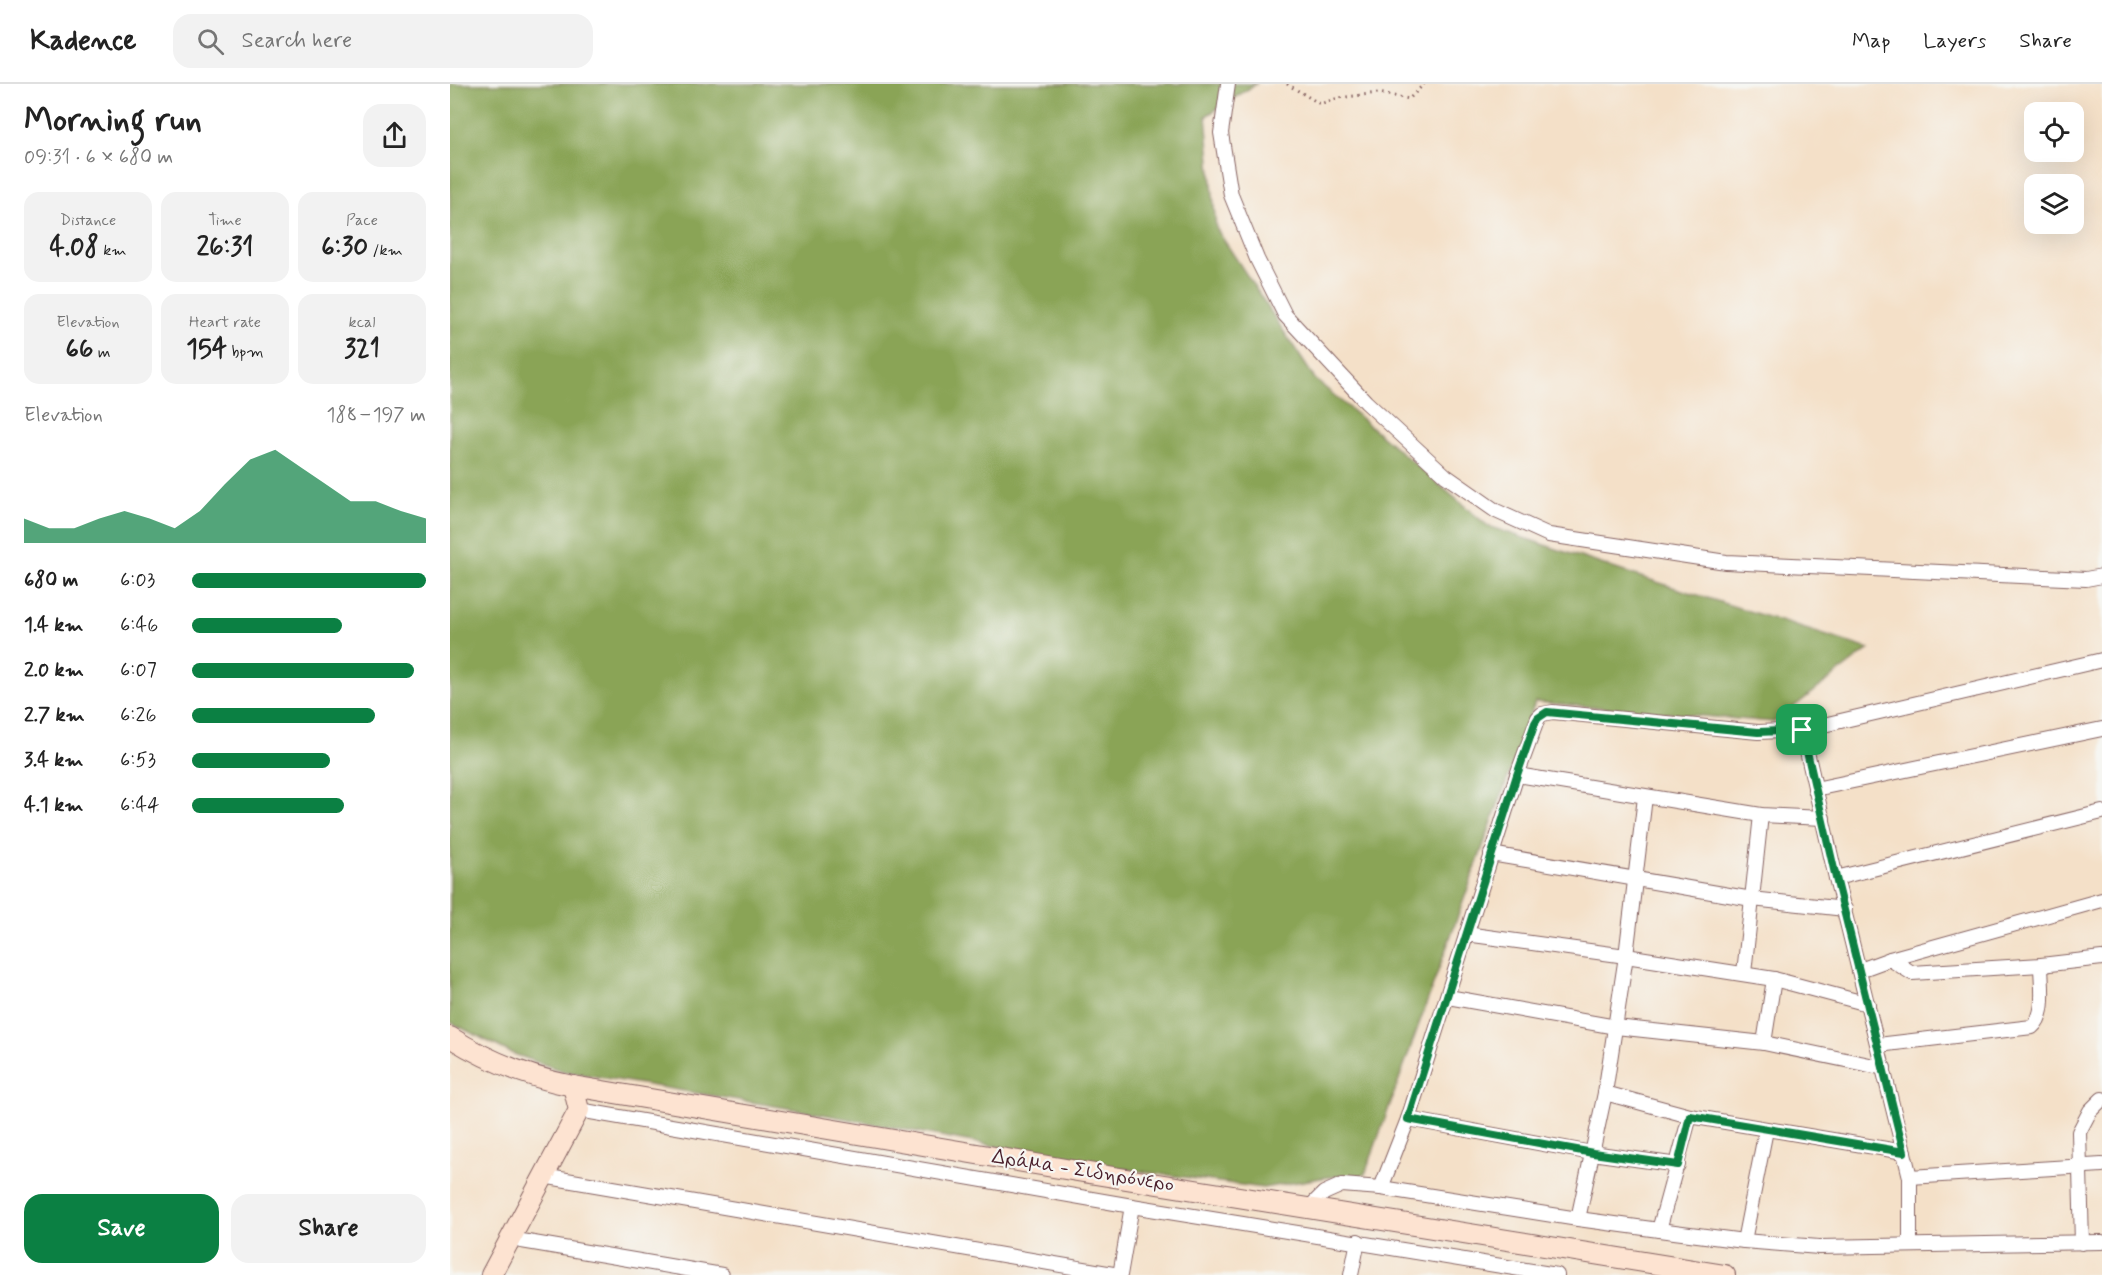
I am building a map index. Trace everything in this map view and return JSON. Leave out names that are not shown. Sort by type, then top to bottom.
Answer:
[{"type":"street","points":[[1228,84],[1221,133],[1231,195],[1257,259],[1285,315],[1366,402],[1446,476],[1496,511],[1549,535],[1726,562],[2075,578],[2102,576]]},
{"type":"street","points":[[1381,1188],[1408,1119],[1491,854],[1538,718],[1547,712],[1758,732],[1802,730],[2102,660]]},
{"type":"street","points":[[1815,789],[2102,729]]},
{"type":"street","points":[[1802,730],[1910,1177],[1910,1244]]},
{"type":"street","points":[[1517,775],[1761,815],[1823,818]]},
{"type":"street","points":[[1578,1220],[1605,1093],[1616,1027],[1645,797]]},
{"type":"street","points":[[1836,878],[2102,812]]},
{"type":"street","points":[[1744,973],[1761,815]]},
{"type":"street","points":[[1491,854],[1752,899],[1845,909]]},
{"type":"street","points":[[1860,970],[1890,959],[2102,900]]},
{"type":"street","points":[[1466,934],[1744,973],[1868,1004]]},
{"type":"street","points":[[1890,959],[1912,974],[2041,965],[2102,958]]},
{"type":"street","points":[[1878,1045],[2032,1027],[2041,1012],[2041,965]]},
{"type":"street","points":[[1764,1043],[1774,979]]},
{"type":"street","points":[[1448,997],[1616,1027],[1764,1043],[1884,1068]]},
{"type":"street","name":"Δράμα - Σιδηρόνερο","points":[[450,1037],[512,1069],[538,1079],[573,1086],[1095,1174],[1725,1275]]},
{"type":"street","points":[[491,1275],[579,1110],[573,1086]]},
{"type":"street","points":[[1605,1093],[1690,1116],[1904,1152]]},
{"type":"street","points":[[2082,1243],[2079,1132],[2090,1111],[2102,1099]]},
{"type":"street","points":[[579,1110],[1132,1206],[1358,1241],[1504,1270],[1557,1275]]},
{"type":"street","points":[[1659,1230],[1690,1116]]},
{"type":"street","points":[[1408,1119],[1593,1153],[1678,1165]]},
{"type":"street","points":[[1744,1241],[1766,1130]]},
{"type":"street","points":[[1910,1177],[2102,1165]]},
{"type":"street","points":[[543,1176],[1119,1275],[1132,1206]]},
{"type":"street","points":[[1310,1207],[1324,1193],[1342,1185],[1381,1188],[1578,1220],[1744,1241],[1819,1247],[2102,1242]]},
{"type":"street","points":[[510,1239],[722,1275]]},
{"type":"street","points":[[1351,1275],[1358,1241]]},
{"type":"path","points":[[1287,84],[1320,104],[1338,98],[1378,93],[1408,99],[1424,84]]},
{"type":"green space","points":[[450,84],[1256,84],[1206,116],[1216,228],[1315,379],[1488,526],[1869,649],[1774,722],[1535,702],[1365,1174],[1358,1177],[1321,1178],[1263,1188],[1102,1166],[805,1111],[563,1071],[511,1053],[450,1022]]},
{"type":"route","points":[[1553,712],[1758,732],[1802,730],[1904,1152],[1690,1116],[1678,1165],[1593,1153],[1408,1119],[1517,775],[1535,723],[1542,714],[1553,712]]}]
